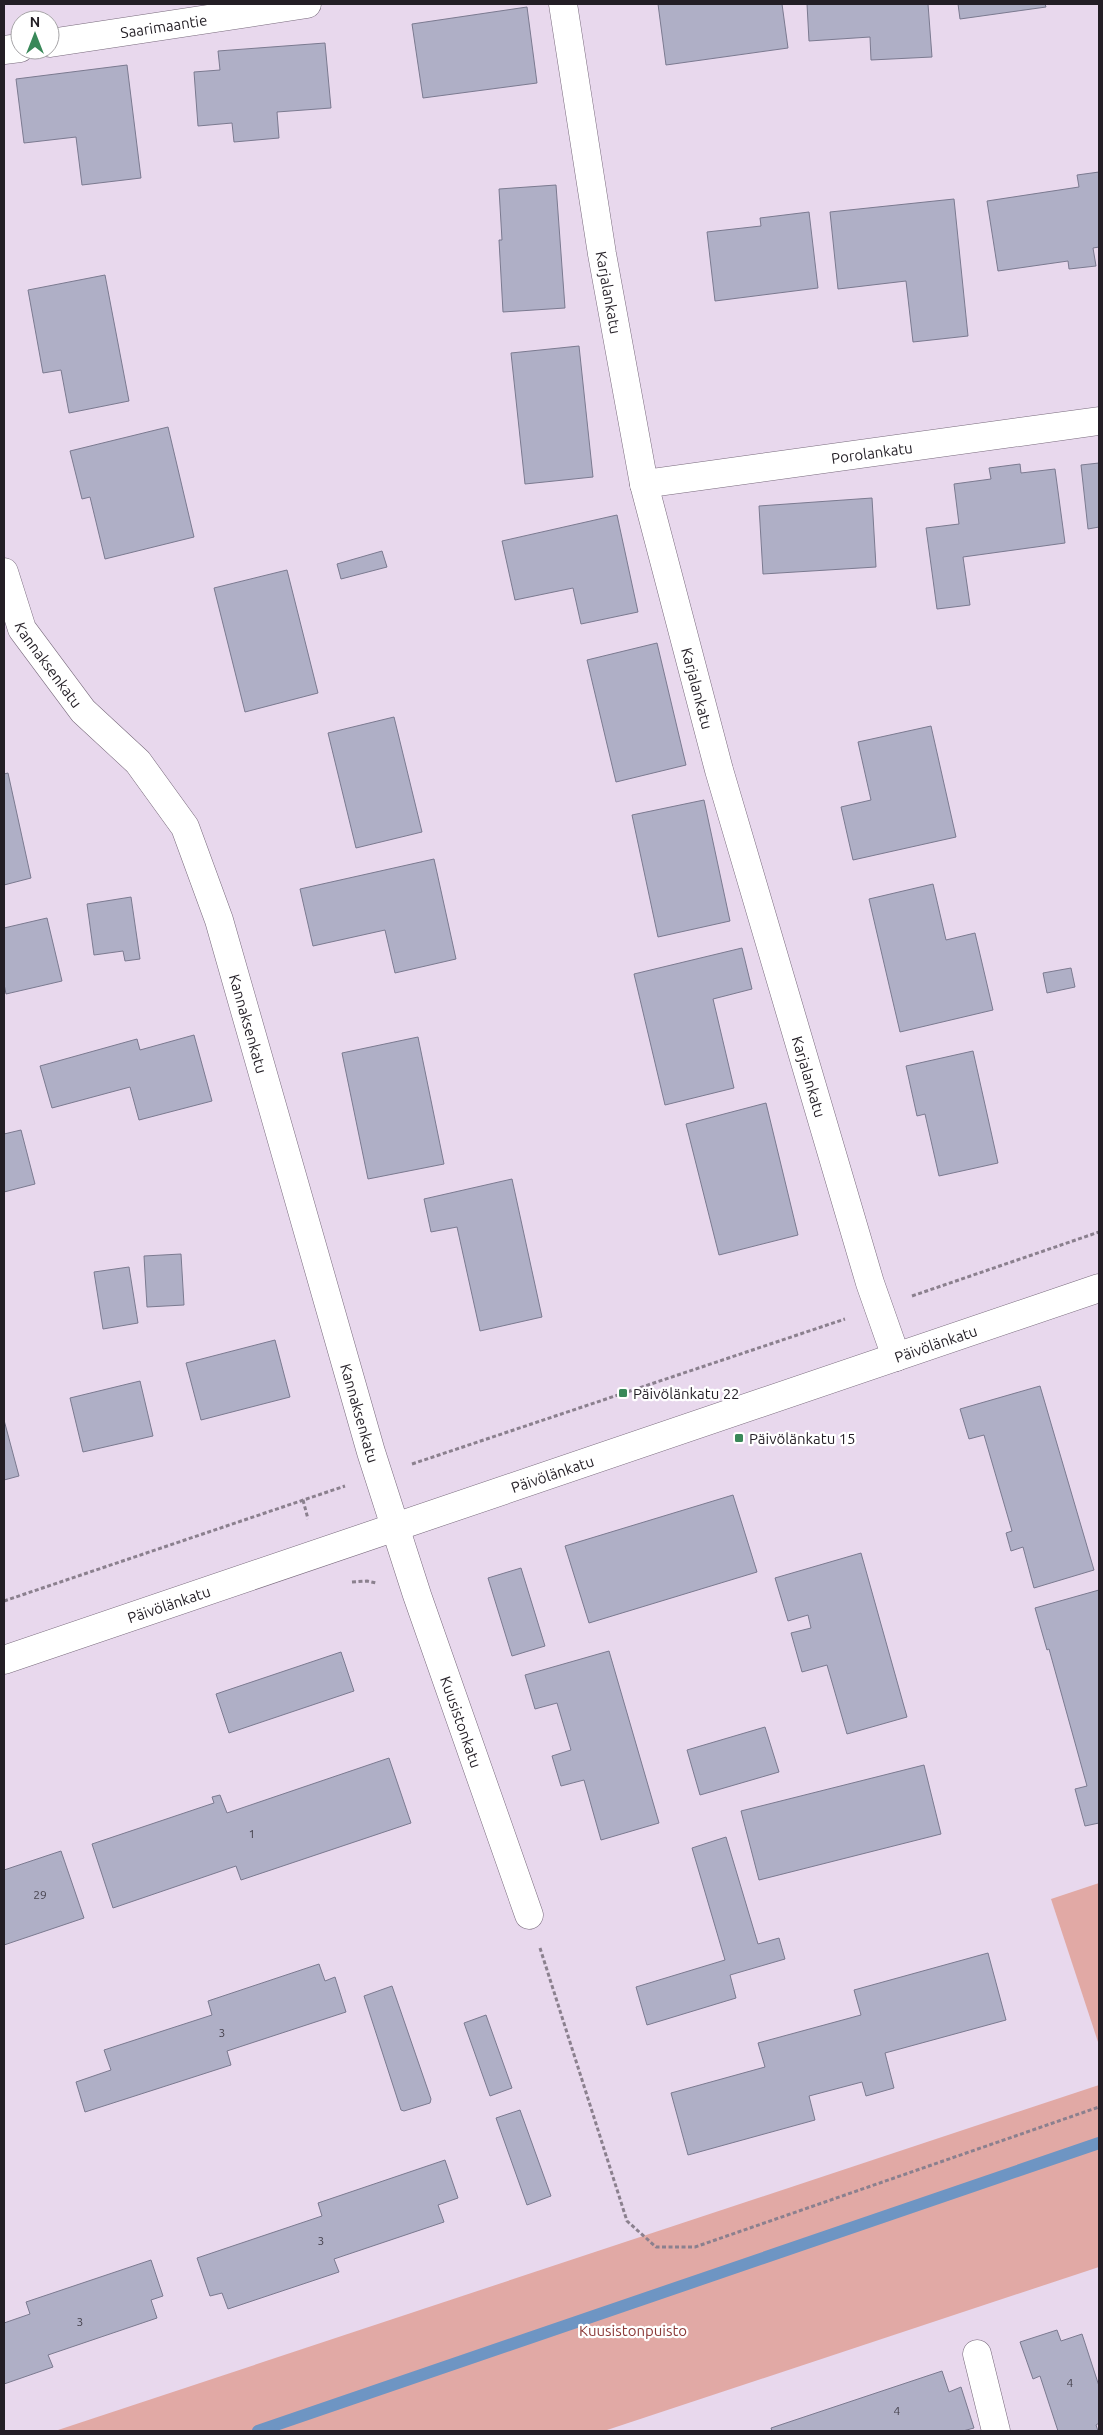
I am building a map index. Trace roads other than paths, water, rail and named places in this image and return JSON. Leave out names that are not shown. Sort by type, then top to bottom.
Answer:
[{"type":"street","name":"Saarimaantie","points":[[60,41],[307,4]]},
{"type":"street","name":"Karjalankatu","points":[[562,4],[602,254],[644,484],[719,770],[878,1308],[896,1358]]},
{"type":"street","name":"Porolankatu","points":[[644,484],[1099,421]]},
{"type":"street","name":"Kannaksenkatu","points":[[4,572],[22,629],[83,711],[138,762],[185,827],[219,920],[379,1475],[396,1527]]},
{"type":"street","name":"Päivölänkatu","points":[[4,1660],[1099,1288]]},
{"type":"street","name":"Kuusistonkatu","points":[[396,1527],[529,1915]]},
{"type":"street","points":[[977,2354],[996,2431]]},
{"type":"waterway","points":[[258,2431],[1099,2143]]},
{"type":"place","name":"Päivölänkatu 22","points":[[623,1393]]},
{"type":"place","name":"Päivölänkatu 15","points":[[739,1438]]},
{"type":"park label","name":"Kuusistonpuisto","points":[[633,2330]]}]
